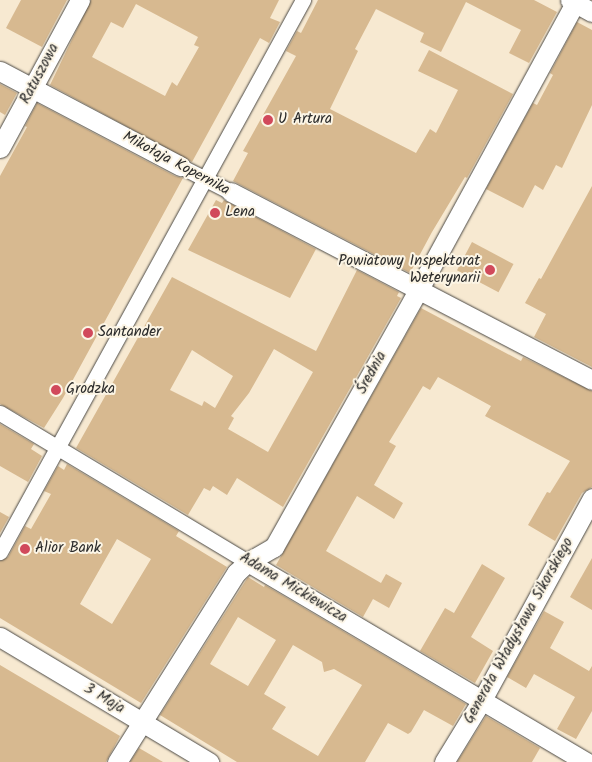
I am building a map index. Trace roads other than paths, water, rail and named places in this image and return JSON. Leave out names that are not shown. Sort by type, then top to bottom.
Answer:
[{"type":"street","name":"Ratuszowa","points":[[0,148],[80,0]]},
{"type":"street","points":[[0,552],[55,448],[303,0]]},
{"type":"street","points":[[572,1],[592,12]]},
{"type":"street","name":"Średnia","points":[[117,762],[236,573],[248,562],[274,546],[419,289],[572,1]]},
{"type":"street","name":"Mikołaja Kopernika","points":[[0,71],[592,380]]},
{"type":"street","name":"Adama Mickiewicza","points":[[0,413],[55,448],[586,762]]},
{"type":"street","name":"Generała Władysława Sikorskiego","points":[[444,762],[482,700],[592,498]]},
{"type":"street","name":"3 Maja","points":[[0,637],[209,762]]},
{"type":"place","name":"U Artura","points":[[268,120]]},
{"type":"place","name":"Lena","points":[[215,213]]},
{"type":"place","name":"Powiatowy Inspektorat Weterynarii","points":[[490,270]]},
{"type":"place","name":"Santander","points":[[88,333]]},
{"type":"place","name":"Grodzka","points":[[56,390]]},
{"type":"place","name":"Alior Bank","points":[[25,549]]}]
